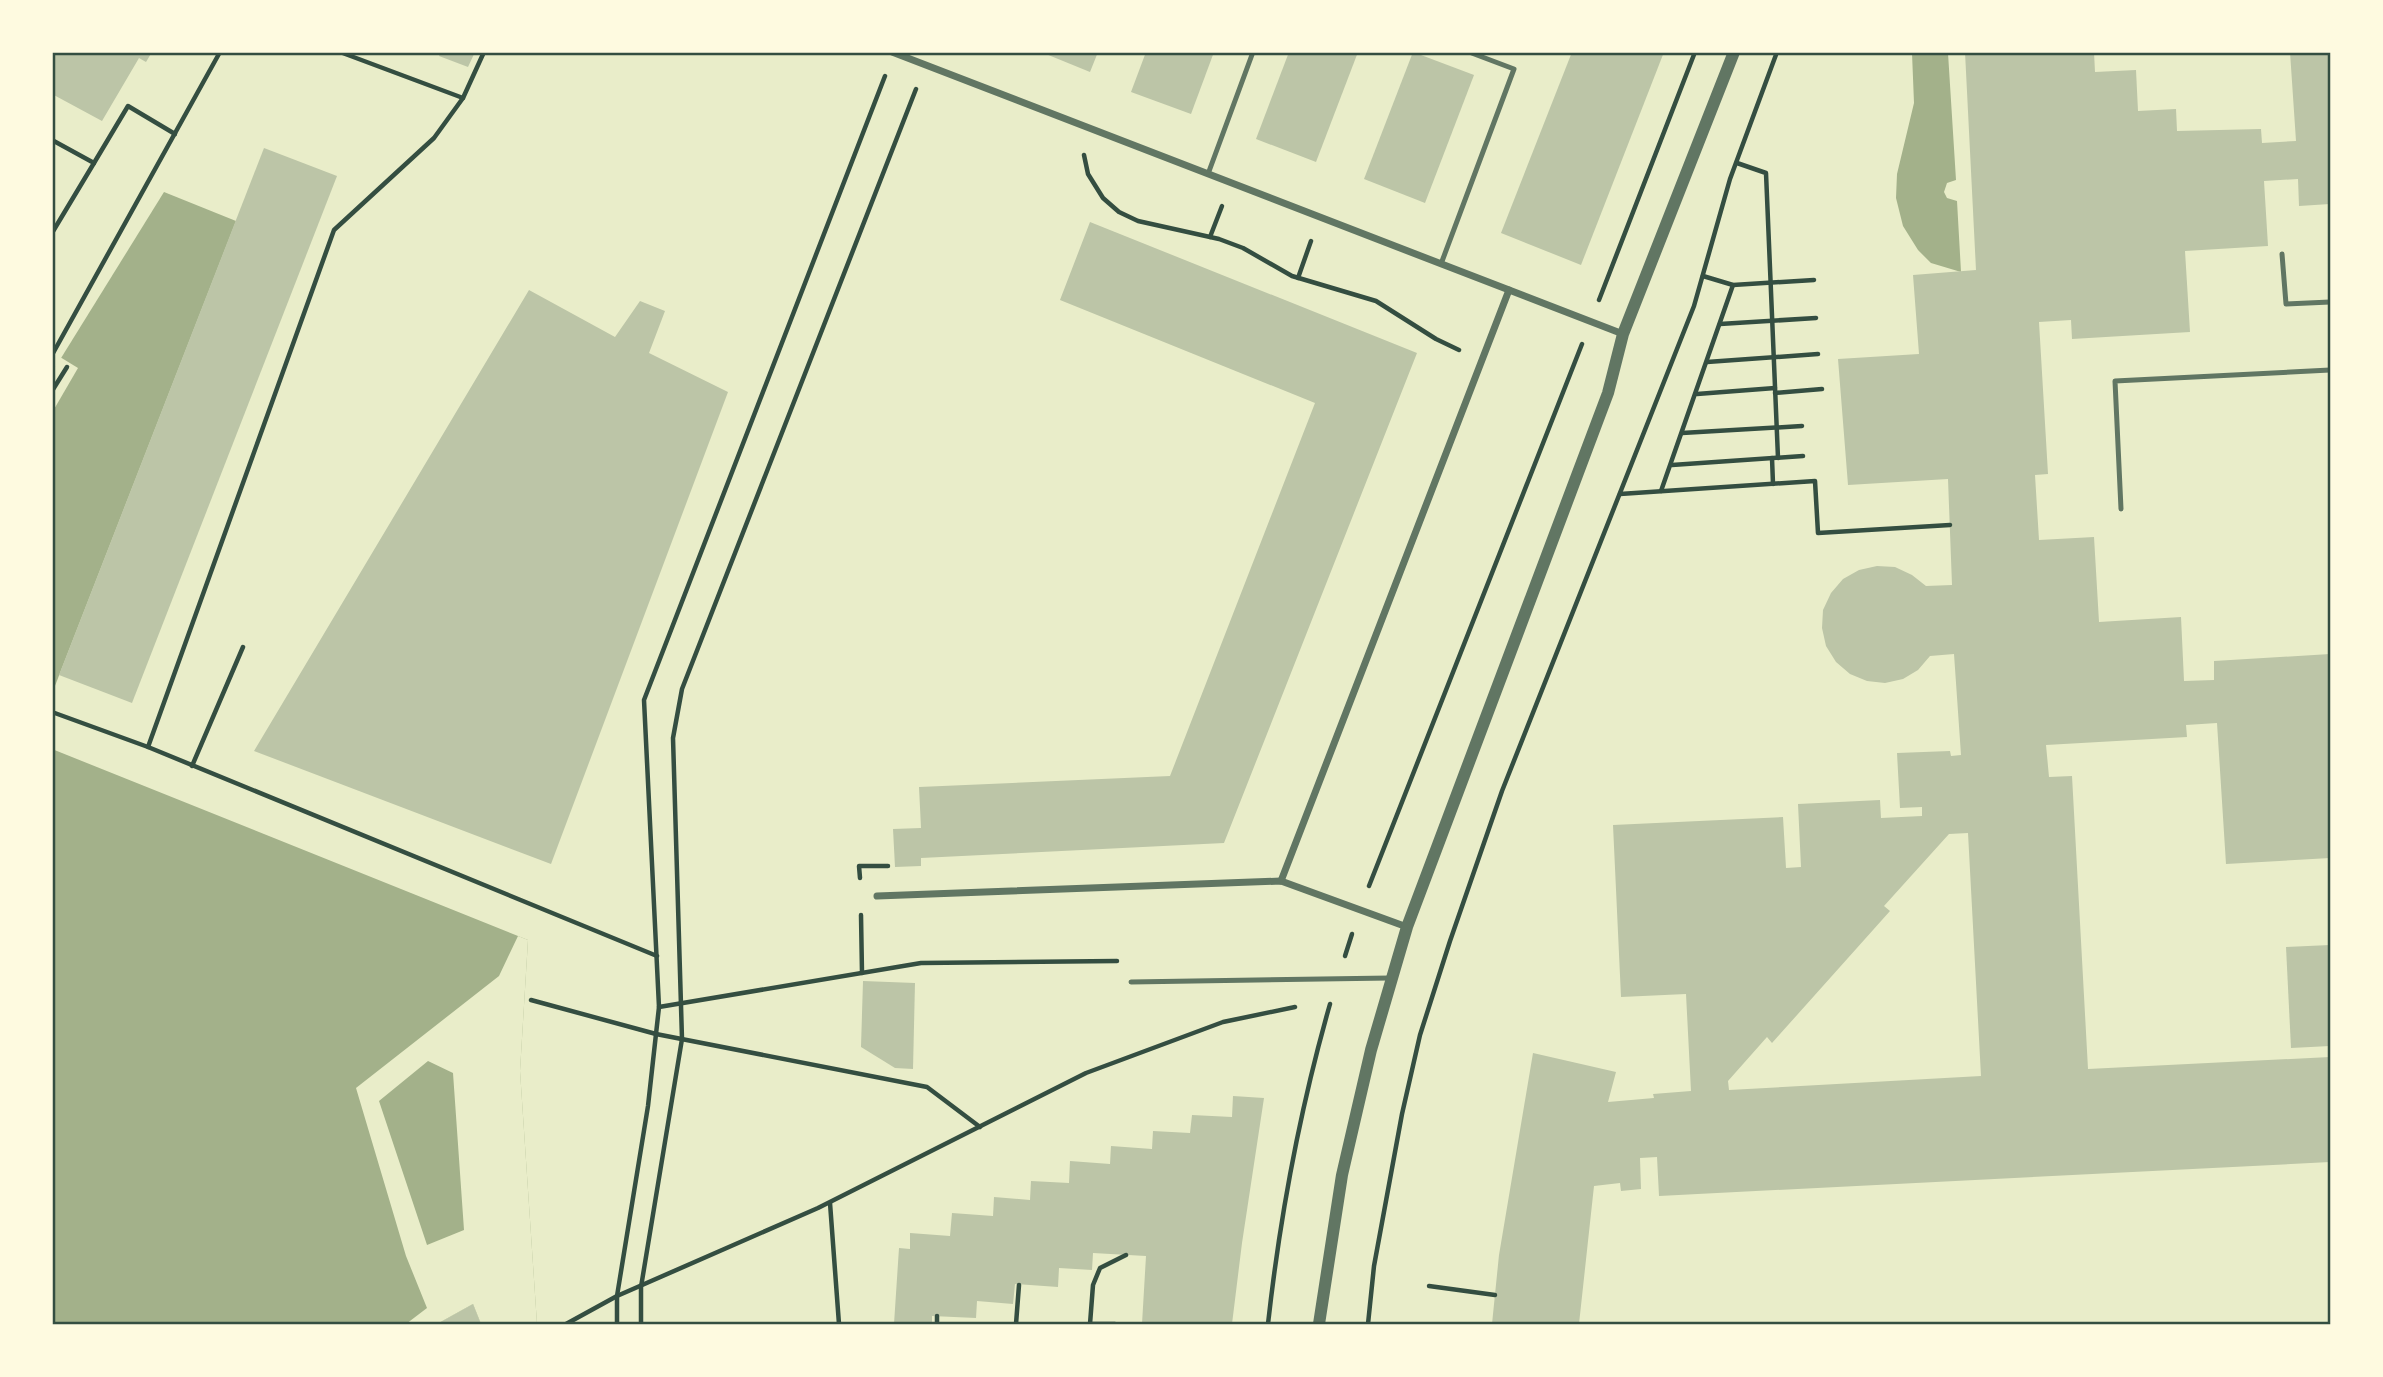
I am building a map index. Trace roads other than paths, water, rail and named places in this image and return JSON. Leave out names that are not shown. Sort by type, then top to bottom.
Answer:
[{"type":"street","points":[[1319,1325],[1342,1175],[1371,1050],[1407,927],[1608,393],[1623,334],[1734,52]]},
{"type":"street","points":[[893,53],[1623,334]]},
{"type":"street","points":[[1281,881],[1509,290]]},
{"type":"street","points":[[877,896],[1281,881],[1407,927]]},
{"type":"lane","points":[[1208,174],[1253,52]]},
{"type":"lane","points":[[1441,264],[1514,69],[1469,52]]},
{"type":"lane","points":[[2282,254],[2286,304],[2330,302]]},
{"type":"lane","points":[[2120,509],[2115,381],[2330,370]]},
{"type":"lane","points":[[1130,982],[1392,978]]}]
